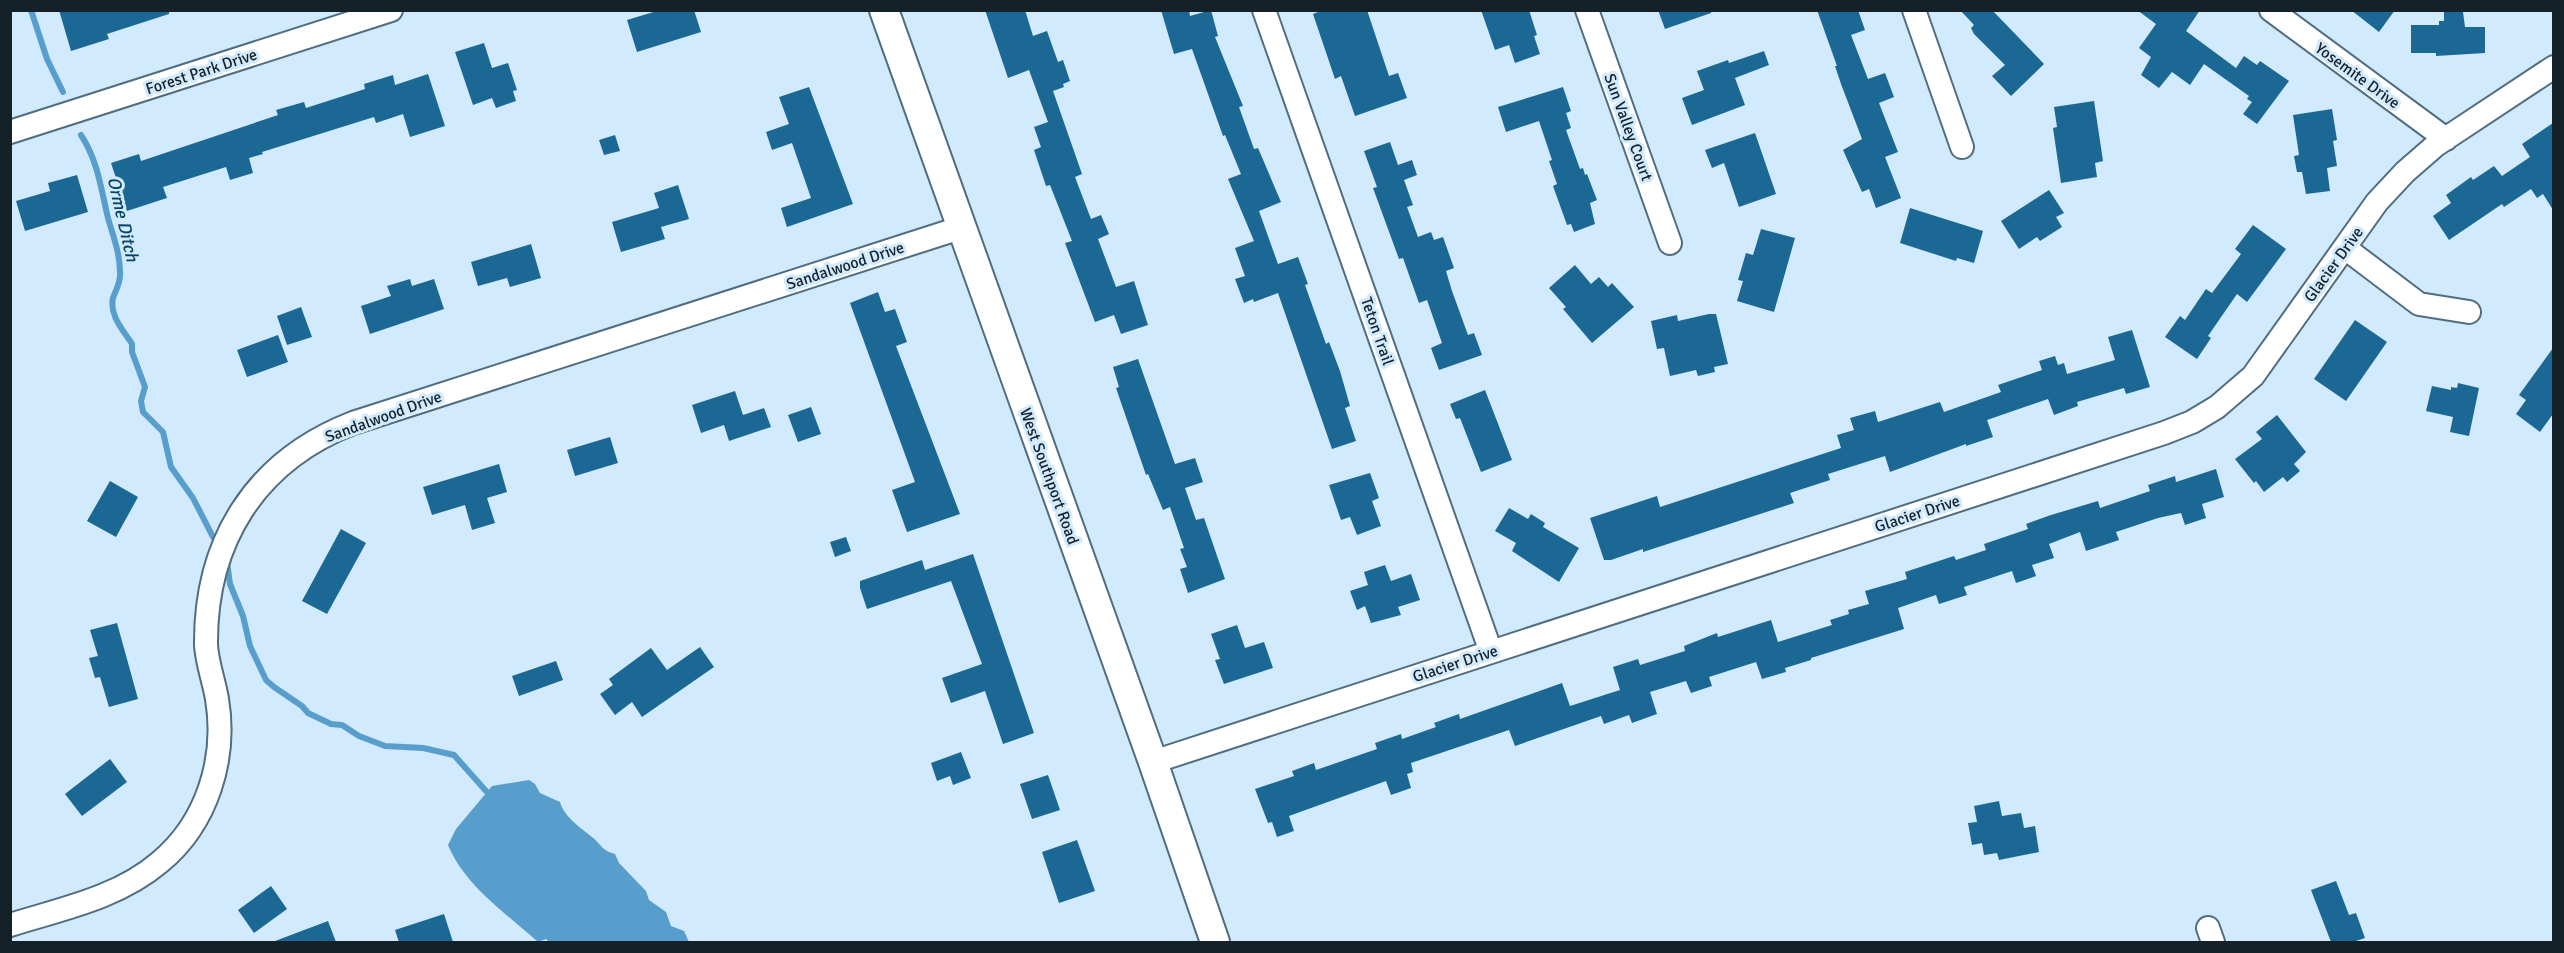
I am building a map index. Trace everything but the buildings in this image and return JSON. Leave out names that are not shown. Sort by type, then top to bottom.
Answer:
[{"type":"main road","name":"West Southport Road","points":[[884,10],[960,228],[1153,762],[1215,942]]},
{"type":"street","name":"Forest Park Drive","points":[[10,132],[391,10]]},
{"type":"street","name":"Teton Trail","points":[[1264,10],[1491,652]]},
{"type":"street","name":"Sun Valley Court","points":[[1587,10],[1670,243]]},
{"type":"street","points":[[1914,10],[1962,147]]},
{"type":"street","name":"Yosemite Drive","points":[[2271,10],[2446,139]]},
{"type":"street","name":"Glacier Drive","points":[[1153,762],[2192,422],[2223,402],[2253,376],[2391,187],[2413,165],[2446,139],[2553,67]]},
{"type":"street","name":"Sandalwood Drive","points":[[10,925],[108,894],[134,881],[166,857],[196,818],[209,792],[218,754],[219,715],[206,648],[208,601],[214,572],[227,537],[246,504],[271,474],[293,456],[322,436],[353,423],[960,228]]},
{"type":"street","points":[[2345,248],[2419,304],[2469,312]]},
{"type":"water","points":[[529,780],[535,784],[540,793],[560,802],[565,813],[573,822],[604,849],[615,854],[619,863],[646,891],[649,900],[666,912],[671,926],[684,931],[689,942],[549,942],[546,939],[538,942],[476,886],[455,860],[448,845],[456,829],[492,786]]},
{"type":"waterway","name":"Orme Ditch","points":[[31,10],[47,59],[63,92]]},
{"type":"waterway","name":"Orme Ditch","points":[[81,135],[95,165],[118,251],[120,276],[112,305],[118,323],[132,344],[132,352],[145,387],[141,401],[143,412],[163,432],[171,467],[193,498],[213,537]]},
{"type":"waterway","name":"Orme Ditch","points":[[227,562],[230,584],[243,616],[250,646],[266,680],[308,713],[331,724],[342,725],[359,736],[385,746],[423,748],[454,755],[486,791]]}]
